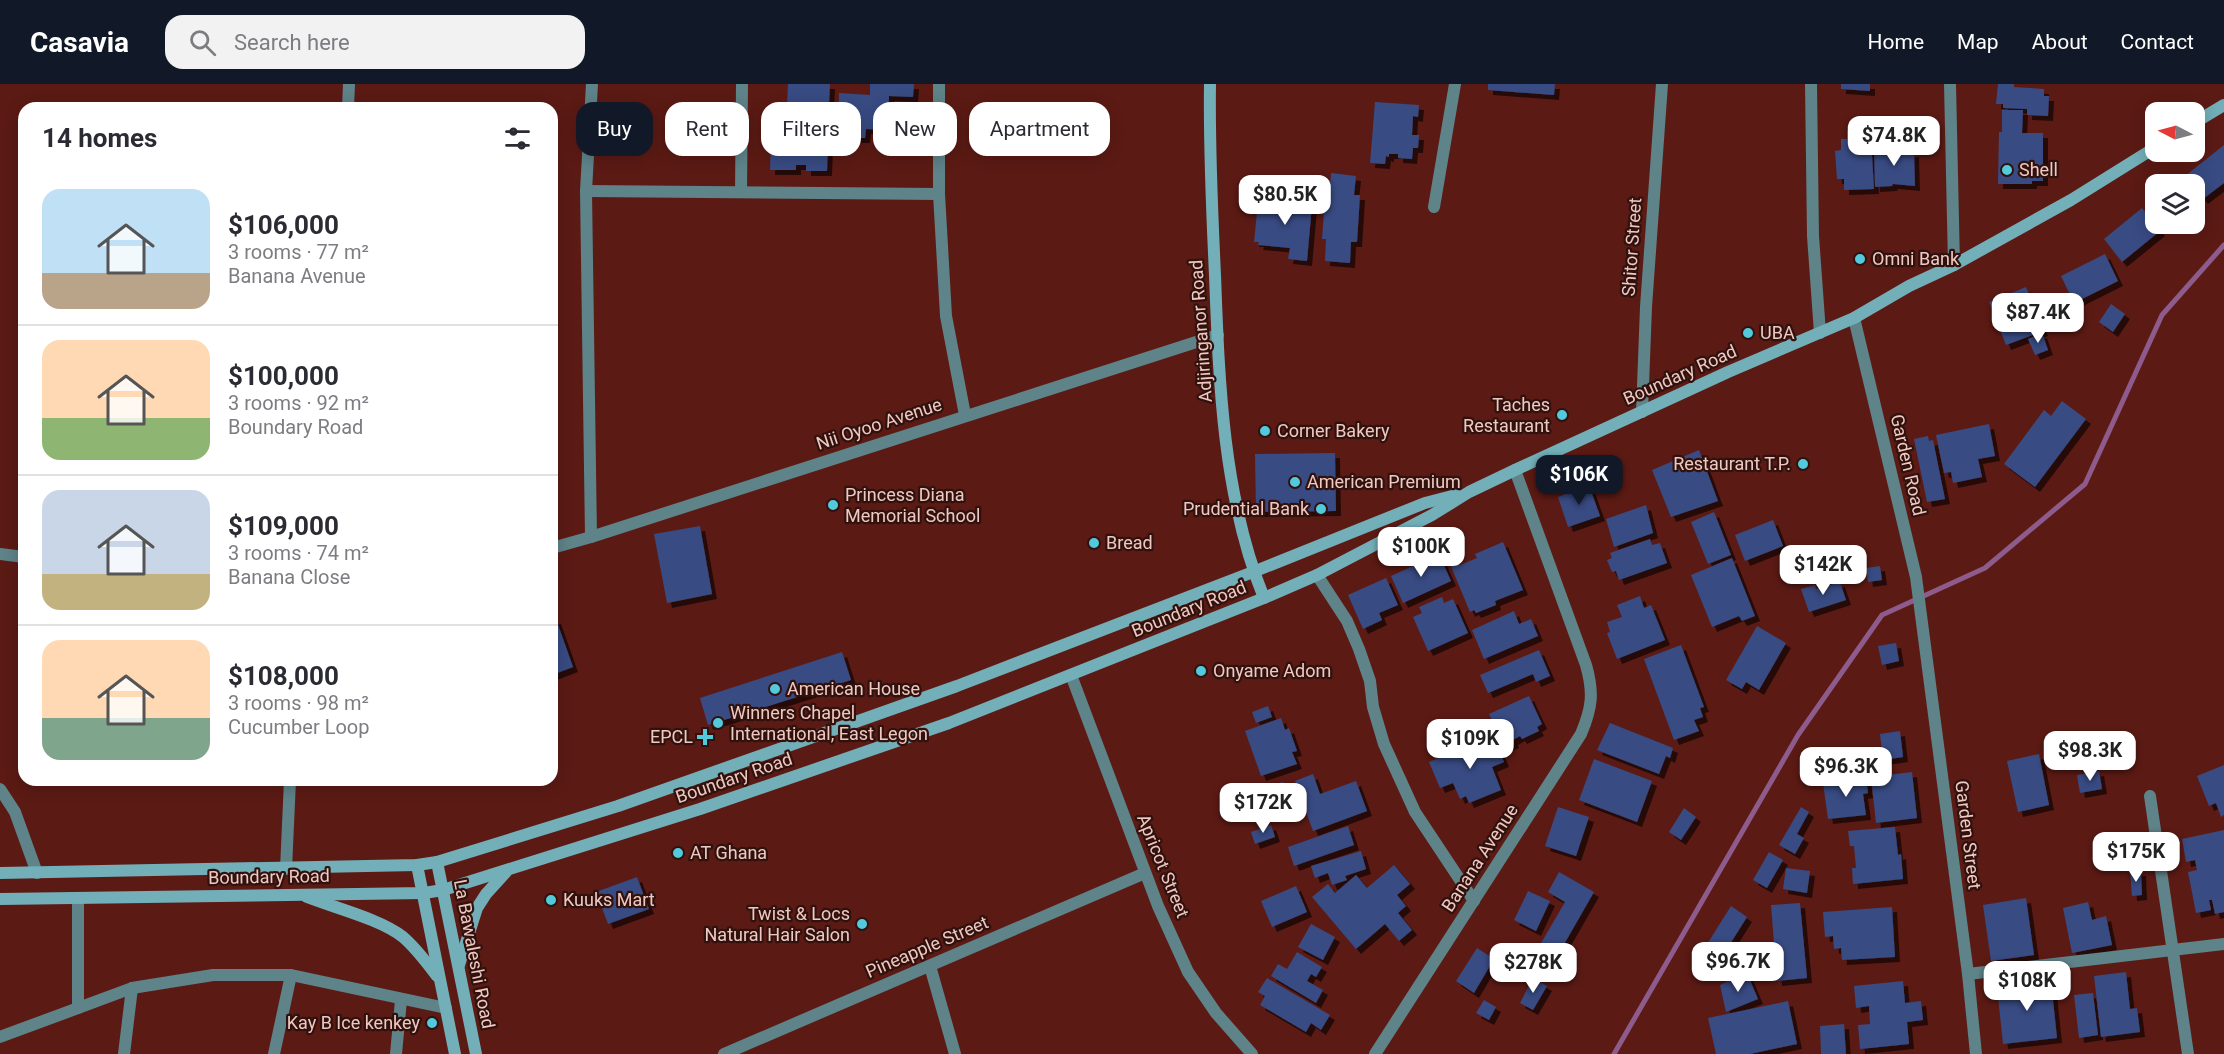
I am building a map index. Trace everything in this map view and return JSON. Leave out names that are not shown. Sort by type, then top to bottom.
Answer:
[{"type":"main road","name":"Adjiringanor Road","points":[[1210,84],[1209,134],[1218,335],[1231,479],[1240,529],[1253,572],[1264,598]]},
{"type":"main road","points":[[2205,116],[2224,105]]},
{"type":"main road","name":"Boundary Road","points":[[0,899],[424,893],[443,890],[700,809],[949,723],[1317,575],[1432,515],[1469,492],[1728,372],[1854,318],[1909,286],[1954,265],[2071,200],[2145,154]]},
{"type":"main road","name":"Boundary Road","points":[[0,873],[286,869],[417,865],[437,862],[618,806],[957,686],[1425,503],[1469,492]]},
{"type":"main road","name":"La Bawaleshi Road","points":[[437,862],[476,1054]]},
{"type":"main road","name":"La Bawaleshi Road","points":[[417,865],[454,1054]]},
{"type":"main road","points":[[459,966],[477,908],[486,894],[507,871]]},
{"type":"main road","points":[[300,894],[384,926],[401,936],[414,947],[439,980]]},
{"type":"street","points":[[348,102],[349,84]]},
{"type":"street","points":[[591,537],[586,191],[592,84]]},
{"type":"street","points":[[741,192],[742,84]]},
{"type":"street","points":[[939,84],[939,194],[946,316],[965,416]]},
{"type":"street","points":[[1434,207],[1455,84]]},
{"type":"street","name":"Shitor Street","points":[[1642,412],[1646,307],[1662,84]]},
{"type":"street","points":[[1811,84],[1813,236],[1820,333]]},
{"type":"street","points":[[1950,84],[1954,265]]},
{"type":"street","points":[[586,191],[939,194]]},
{"type":"street","name":"Garden Road","points":[[1854,318],[1916,577],[1923,620]]},
{"type":"street","name":"Nii Oyoo Avenue","points":[[558,546],[1218,335]]},
{"type":"street","name":"Banana Avenue","points":[[1375,1054],[1581,734],[1590,713],[1592,687],[1586,665],[1515,470]]},
{"type":"street","points":[[0,554],[18,557]]},
{"type":"street","points":[[1317,575],[1347,621],[1359,649],[1370,681],[1373,707],[1384,744],[1415,812],[1474,901]]},
{"type":"street","name":"Garden Street","points":[[1923,620],[1976,1054]]},
{"type":"street","name":"Apricot Street","points":[[1071,675],[1145,873],[1188,972],[1216,1013],[1252,1054]]},
{"type":"street","points":[[286,869],[290,786]]},
{"type":"street","points":[[0,789],[15,812],[37,873]]},
{"type":"street","points":[[2150,796],[2188,1054]]},
{"type":"street","name":"Pineapple Street","points":[[724,1054],[1145,873]]},
{"type":"street","points":[[78,899],[78,1008]]},
{"type":"street","points":[[1968,974],[2224,944]]},
{"type":"street","points":[[930,966],[955,1054]]},
{"type":"street","points":[[0,1037],[132,988],[213,975],[291,975],[446,1008]]},
{"type":"street","points":[[274,1054],[291,975]]},
{"type":"street","points":[[124,1054],[132,988]]},
{"type":"street","points":[[396,1054],[401,1000]]},
{"type":"building","points":[[788,84],[830,84],[829,102],[787,102]]},
{"type":"building","points":[[870,84],[914,84],[913,97],[889,96],[889,102],[873,102],[873,129],[866,129],[865,138],[861,138],[861,102],[839,102],[839,93],[870,95]]},
{"type":"building","points":[[1488,84],[1555,84],[1554,95],[1488,90]]},
{"type":"building","points":[[1841,84],[1870,84],[1870,91],[1841,89]]},
{"type":"building","points":[[1998,84],[2044,89],[2044,96],[2049,96],[2048,116],[2027,115],[2027,109],[2003,108],[2003,104],[1996,104]]},
{"type":"building","points":[[1375,102],[1419,105],[1418,117],[1413,116],[1412,135],[1419,135],[1418,148],[1413,148],[1412,159],[1398,158],[1398,154],[1389,154],[1389,157],[1386,156],[1385,164],[1370,163]]},
{"type":"building","points":[[2002,110],[2023,110],[2022,133],[2043,133],[2043,181],[2032,181],[2032,184],[1998,184],[1999,132],[2002,132]]},
{"type":"building","points":[[1847,130],[1865,130],[1866,138],[1871,138],[1874,189],[1844,190],[1844,179],[1837,179],[1835,151],[1841,150],[1841,139],[1847,139]]},
{"type":"building","points":[[2224,145],[2224,183],[2205,197],[2205,174],[2188,174]]},
{"type":"building","points":[[1906,146],[1906,153],[1914,152],[1915,186],[1893,184],[1892,186],[1875,187],[1874,147]]},
{"type":"building","points":[[770,156],[828,156],[827,171],[806,171],[806,165],[796,165],[796,170],[770,170]]},
{"type":"building","points":[[1331,173],[1356,176],[1354,195],[1360,195],[1357,242],[1351,242],[1350,263],[1325,261],[1326,239],[1322,239],[1325,198],[1329,198]]},
{"type":"building","points":[[1263,197],[1295,200],[1295,204],[1312,205],[1307,261],[1288,259],[1290,248],[1258,245],[1259,242],[1254,242],[1257,212],[1261,213]]},
{"type":"building","points":[[2142,208],[2145,212],[2145,234],[2156,234],[2122,262],[2104,239]]},
{"type":"building","points":[[2105,254],[2118,281],[2074,303],[2061,276]]},
{"type":"building","points":[[2026,287],[2043,331],[2006,345],[1989,302]]},
{"type":"building","points":[[2111,304],[2125,314],[2113,332],[2099,322]]},
{"type":"building","points":[[2042,333],[2048,350],[2035,355],[2028,339]]},
{"type":"building","points":[[2062,401],[2086,419],[2035,487],[2004,464],[2044,410],[2051,416]]},
{"type":"building","points":[[1989,424],[1995,456],[1978,459],[1982,477],[1953,483],[1951,472],[1944,473],[1936,435]]},
{"type":"building","points":[[1928,436],[1929,441],[1933,440],[1945,499],[1927,502],[1914,439]]},
{"type":"building","points":[[1699,450],[1718,501],[1671,517],[1652,470]]},
{"type":"building","name":"American Premium","points":[[1335,453],[1336,511],[1256,512],[1255,454]]},
{"type":"building","points":[[1589,485],[1600,516],[1568,527],[1558,497]]},
{"type":"building","points":[[1646,505],[1653,533],[1614,547],[1606,519]]},
{"type":"building","points":[[1714,512],[1731,555],[1708,564],[1691,522]]},
{"type":"building","points":[[1773,520],[1783,546],[1745,561],[1735,535]]},
{"type":"building","points":[[700,526],[712,594],[667,603],[654,534]]},
{"type":"building","points":[[1650,539],[1652,545],[1660,543],[1667,563],[1619,580],[1616,571],[1612,572],[1607,560],[1612,558],[1610,553]]},
{"type":"building","points":[[1503,542],[1523,590],[1495,601],[1496,605],[1476,613],[1474,610],[1470,612],[1450,564],[1458,561],[1460,565],[1477,558],[1475,554]]},
{"type":"building","points":[[1845,545],[1847,552],[1851,551],[1855,565],[1851,566],[1852,573],[1821,581],[1817,565],[1814,566],[1810,554]]},
{"type":"building","points":[[1439,554],[1451,581],[1403,603],[1391,576]]},
{"type":"building","points":[[1732,558],[1755,616],[1742,621],[1739,616],[1712,627],[1691,575]]},
{"type":"building","points":[[1880,566],[1882,580],[1868,582],[1866,568]]},
{"type":"building","points":[[1386,578],[1398,605],[1379,613],[1382,620],[1363,629],[1348,595]]},
{"type":"building","points":[[1840,582],[1846,600],[1809,612],[1801,589],[1815,585],[1816,589]]},
{"type":"building","points":[[1640,596],[1644,608],[1651,605],[1665,640],[1617,659],[1607,633],[1610,632],[1607,622],[1622,617],[1617,605]]},
{"type":"building","points":[[1442,597],[1444,603],[1453,599],[1468,633],[1428,651],[1413,617],[1422,613],[1419,607]]},
{"type":"building","points":[[1514,611],[1519,624],[1531,619],[1538,636],[1484,659],[1472,630]]},
{"type":"building","points":[[558,625],[573,667],[558,673]]},
{"type":"building","points":[[1757,626],[1786,643],[1759,690],[1746,682],[1742,689],[1726,680]]},
{"type":"building","points":[[1896,643],[1899,661],[1882,665],[1878,646]]},
{"type":"building","points":[[1681,645],[1704,707],[1700,708],[1703,717],[1694,720],[1699,731],[1674,740],[1644,659]]},
{"type":"building","points":[[1539,650],[1550,676],[1536,682],[1533,674],[1488,693],[1480,675]]},
{"type":"building","name":"American House","points":[[842,652],[851,680],[708,725],[700,698]]},
{"type":"building","points":[[1529,696],[1542,724],[1537,727],[1539,731],[1522,739],[1520,736],[1513,740],[1514,743],[1504,747],[1489,714]]},
{"type":"building","points":[[1268,706],[1272,717],[1256,723],[1252,712]]},
{"type":"building","points":[[1281,718],[1285,730],[1289,728],[1297,751],[1292,752],[1297,764],[1261,776],[1245,731]]},
{"type":"building","points":[[1610,723],[1673,748],[1670,758],[1666,756],[1659,774],[1597,750]]},
{"type":"building","points":[[1900,731],[1903,757],[1883,760],[1880,734]]},
{"type":"building","points":[[1493,736],[1504,762],[1492,767],[1501,790],[1469,803],[1466,796],[1460,799],[1453,783],[1440,788],[1429,762]]},
{"type":"building","points":[[2039,754],[2049,805],[2018,812],[2007,761]]},
{"type":"building","points":[[1594,759],[1652,781],[1637,822],[1579,800]]},
{"type":"building","points":[[2224,765],[2224,815],[2221,817],[2216,803],[2209,806],[2197,776]]},
{"type":"building","points":[[2099,771],[2102,789],[2080,793],[2077,775]]},
{"type":"building","points":[[1912,772],[1917,818],[1876,823],[1871,777]]},
{"type":"building","points":[[1313,774],[1320,794],[1356,781],[1367,811],[1313,831],[1295,781]]},
{"type":"building","points":[[1866,777],[1868,793],[1863,794],[1866,815],[1828,819],[1823,783]]},
{"type":"building","points":[[1283,782],[1291,807],[1274,813],[1266,787]]},
{"type":"building","points":[[1558,807],[1589,817],[1576,856],[1545,846]]},
{"type":"building","points":[[1801,807],[1809,812],[1797,834],[1804,838],[1795,854],[1779,845]]},
{"type":"building","points":[[1684,808],[1696,817],[1681,840],[1669,832]]},
{"type":"building","points":[[1271,825],[1275,837],[1255,844],[1251,832]]},
{"type":"building","points":[[1348,826],[1354,845],[1294,866],[1288,847]]},
{"type":"building","points":[[1895,827],[1898,855],[1901,854],[1903,879],[1853,884],[1852,868],[1856,868],[1854,846],[1850,846],[1848,831]]},
{"type":"building","points":[[2224,830],[2224,912],[2215,914],[2212,900],[2209,900],[2211,910],[2196,913],[2188,872],[2197,870],[2195,860],[2186,862],[2182,839]]},
{"type":"building","points":[[1361,851],[1366,869],[1345,876],[1347,880],[1332,885],[1328,873],[1315,878],[1311,866]]},
{"type":"building","points":[[1769,852],[1783,860],[1767,888],[1753,880]]},
{"type":"building","points":[[1394,865],[1410,884],[1397,895],[1406,906],[1398,913],[1412,930],[1399,941],[1385,924],[1356,949],[1312,897],[1328,884],[1335,893],[1356,875],[1367,888]]},
{"type":"building","points":[[1786,868],[1810,871],[1807,893],[1783,889]]},
{"type":"building","points":[[2130,871],[2141,871],[2142,895],[2132,896]]},
{"type":"building","points":[[1559,872],[1594,892],[1555,960],[1537,950],[1565,902],[1548,892]]},
{"type":"building","points":[[637,877],[649,909],[608,924],[596,892]]},
{"type":"building","points":[[1296,886],[1307,912],[1272,927],[1261,901]]},
{"type":"building","points":[[1528,891],[1550,901],[1536,931],[1514,920]]},
{"type":"building","points":[[2026,898],[2034,955],[1991,961],[1983,905]]},
{"type":"building","points":[[2088,902],[2092,920],[2106,916],[2112,945],[2072,953],[2063,908]]},
{"type":"building","points":[[1800,903],[1807,978],[1777,981],[1771,905]]},
{"type":"building","points":[[1731,906],[1747,917],[1720,960],[1704,949]]},
{"type":"building","points":[[1892,907],[1895,957],[1842,960],[1841,948],[1834,949],[1833,936],[1825,937],[1823,912]]},
{"type":"building","points":[[1311,924],[1335,937],[1323,960],[1298,947]]},
{"type":"building","points":[[1477,948],[1494,959],[1474,993],[1456,981]]},
{"type":"building","points":[[1297,952],[1322,967],[1316,977],[1311,974],[1307,981],[1323,990],[1316,1003],[1271,976],[1278,964],[1287,969]]},
{"type":"building","points":[[2126,972],[2130,1009],[2137,1008],[2140,1032],[2101,1037],[2094,976]]},
{"type":"building","points":[[1747,973],[1758,999],[1726,1012],[1720,985]]},
{"type":"building","points":[[1267,978],[1330,1015],[1321,1030],[1311,1023],[1306,1032],[1260,1005],[1265,996],[1258,992]]},
{"type":"building","points":[[1533,978],[1547,986],[1533,1010],[1520,1003]]},
{"type":"building","points":[[1903,981],[1905,1003],[1921,1001],[1923,1020],[1907,1022],[1909,1044],[1860,1049],[1858,1025],[1870,1024],[1869,1006],[1856,1008],[1854,986]]},
{"type":"building","points":[[2051,981],[2057,1038],[2003,1044],[1997,987]]},
{"type":"building","points":[[2093,993],[2098,1035],[2079,1038],[2074,995]]},
{"type":"building","points":[[1484,1000],[1496,1007],[1489,1020],[1476,1013]]},
{"type":"building","points":[[1788,1001],[1797,1044],[1750,1054],[1716,1054],[1708,1018]]},
{"type":"building","points":[[1844,1024],[1846,1054],[1821,1054],[1820,1026]]},
{"type":"waterway","points":[[1614,1054],[1798,735],[1882,615],[1985,568],[2085,484],[2162,315],[2224,245]]},
{"type":"place","name":"Shell","points":[[2007,170]]},
{"type":"place","name":"Omni Bank","points":[[1860,259]]},
{"type":"place","name":"UBA","points":[[1748,333]]},
{"type":"place","name":"Taches Restaurant","points":[[1562,415]]},
{"type":"place","name":"Corner Bakery","points":[[1265,431]]},
{"type":"place","name":"Restaurant T.P.","points":[[1803,464]]},
{"type":"place","name":"American Premium","points":[[1295,482]]},
{"type":"place","name":"Princess Diana Memorial School","points":[[833,505]]},
{"type":"place","name":"Prudential Bank","points":[[1321,509]]},
{"type":"place","name":"Bread","points":[[1094,543]]},
{"type":"place","name":"Onyame Adom","points":[[1201,671]]},
{"type":"place","name":"American House","points":[[775,689]]},
{"type":"place","name":"Winners Chapel International, East Legon","points":[[718,723]]},
{"type":"place","name":"EPCL","points":[[705,737]]},
{"type":"place","name":"AT Ghana","points":[[678,853]]},
{"type":"place","name":"Kuuks Mart","points":[[551,900]]},
{"type":"place","name":"Twist & Locs Natural Hair Salon","points":[[862,924]]},
{"type":"place","name":"Kay B Ice kenkey","points":[[432,1023]]}]
